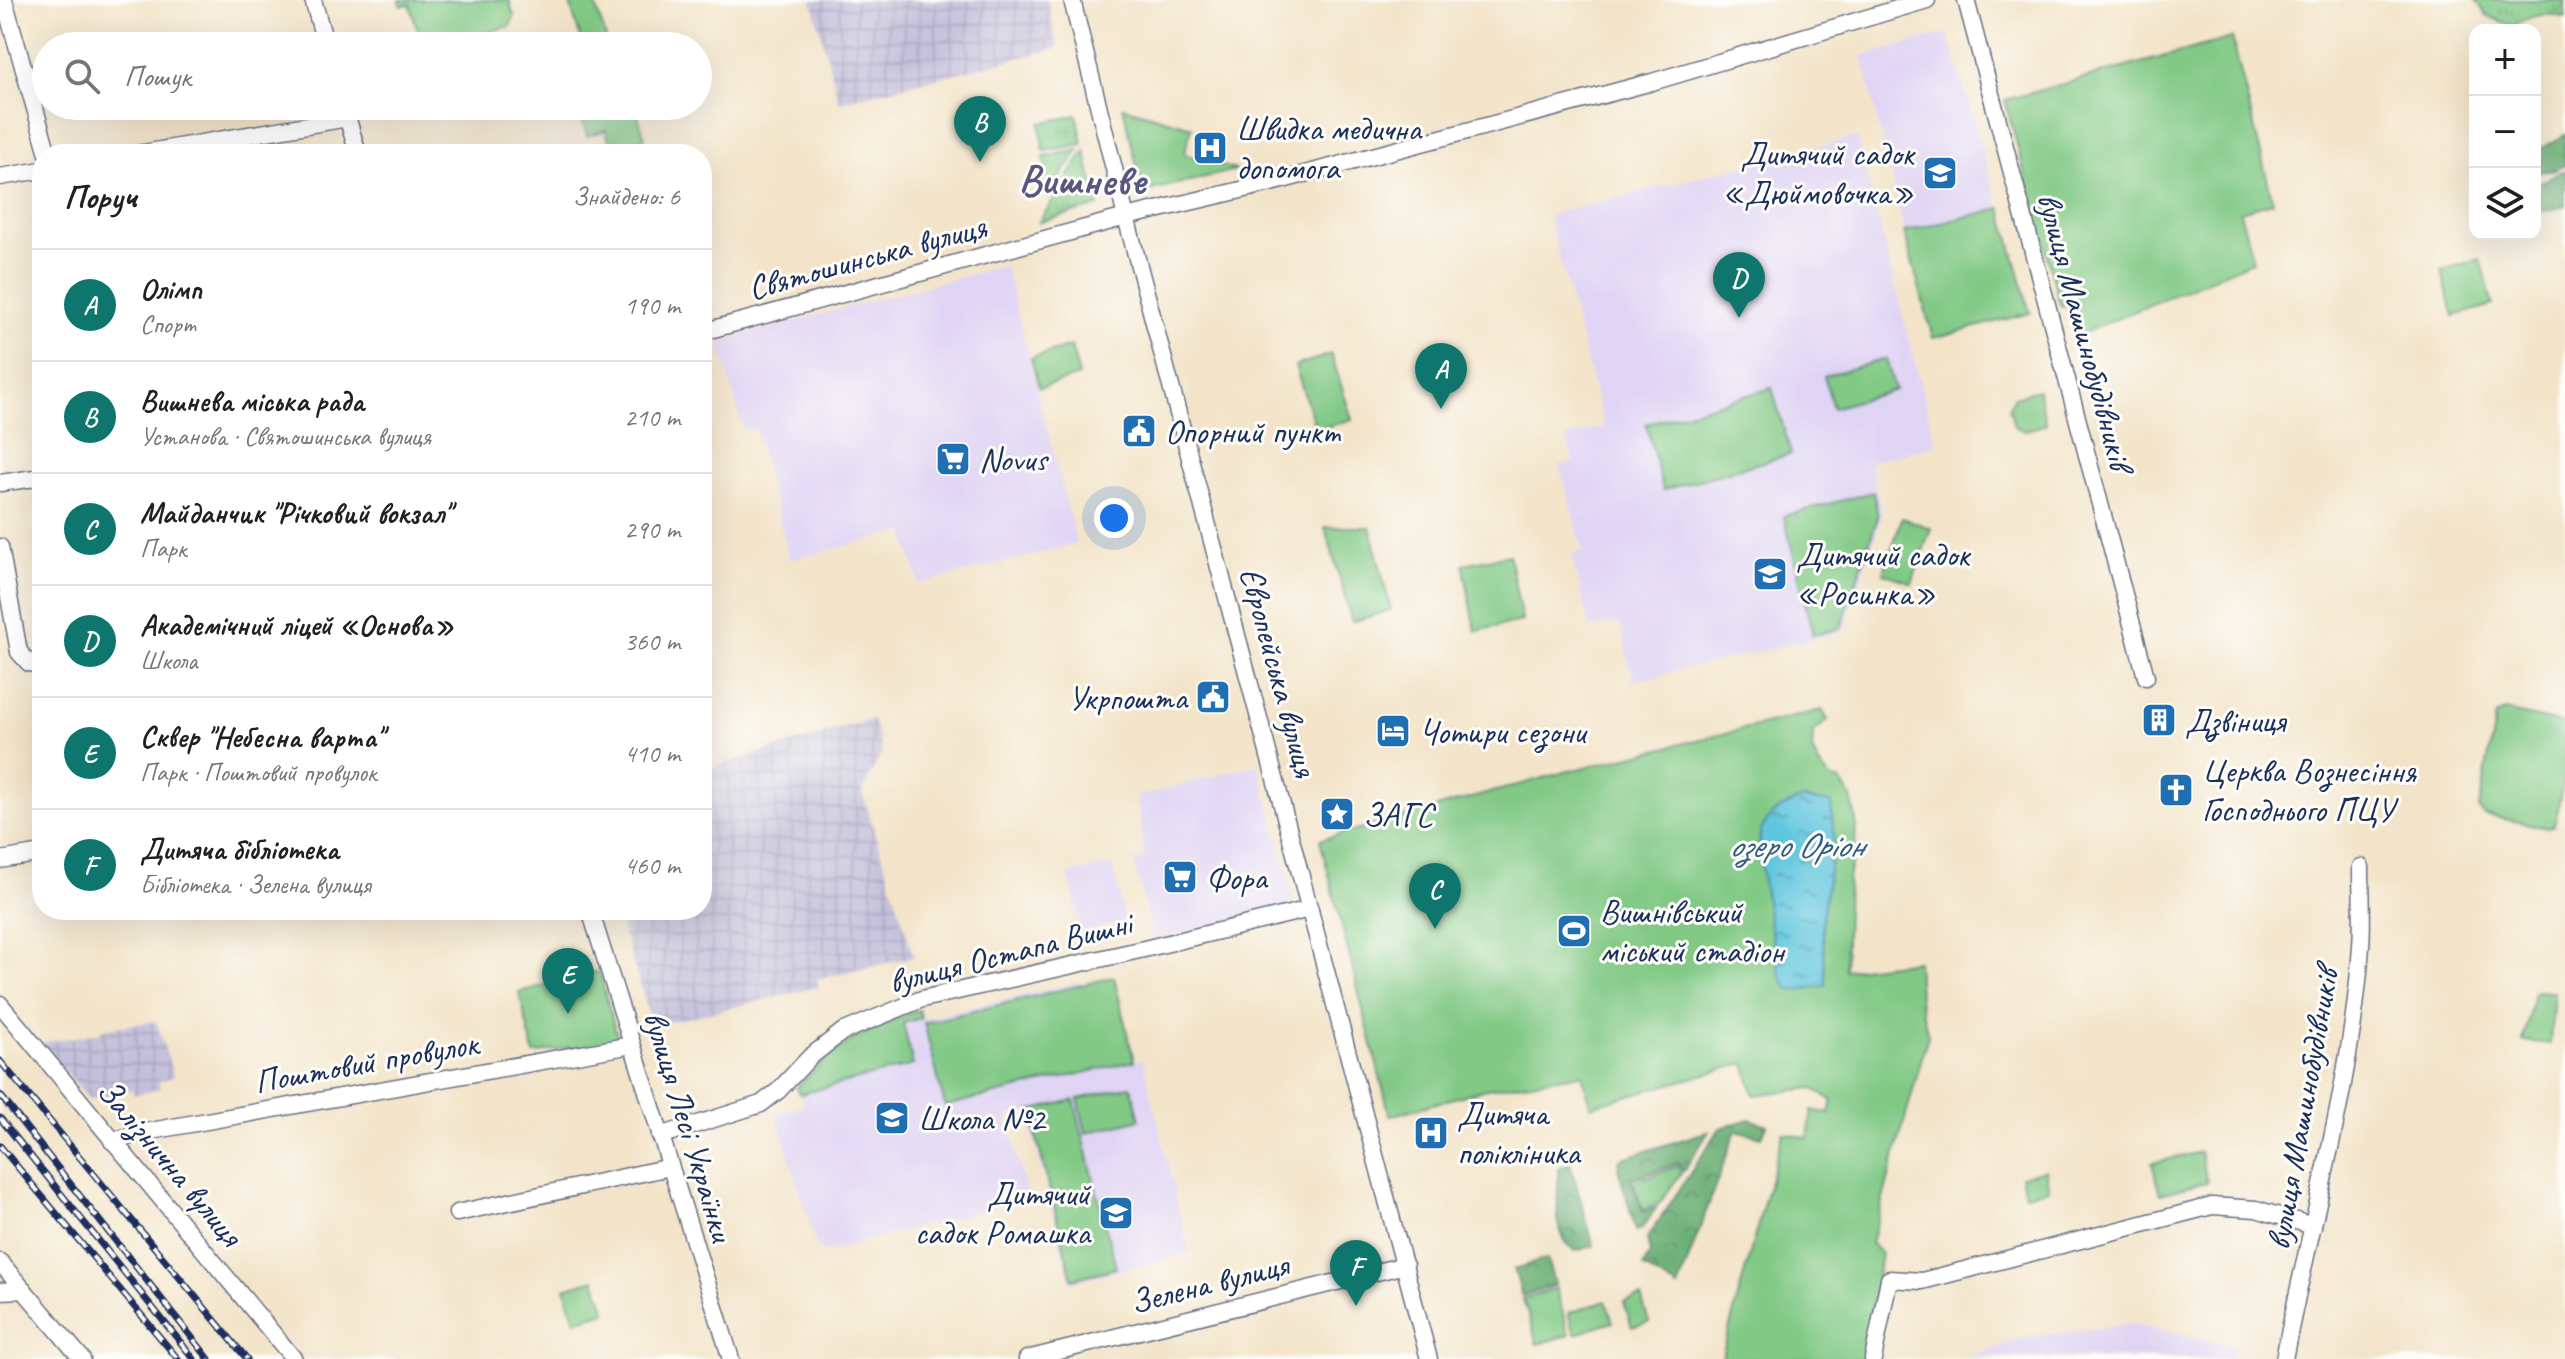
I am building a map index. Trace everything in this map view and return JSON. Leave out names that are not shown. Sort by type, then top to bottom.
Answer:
[{"type":"street","points":[[4,0],[32,98]]},
{"type":"street","points":[[313,0],[322,32]]},
{"type":"street","name":"Європейська вулиця","points":[[1072,0],[1126,217],[1429,1359]]},
{"type":"street","name":"Святошинська вулиця","points":[[712,329],[1126,217],[1271,183],[1637,86],[1927,0]]},
{"type":"street","name":"вулиця Машинобудівників","points":[[1966,0],[2146,677]]},
{"type":"street","points":[[38,120],[45,144]]},
{"type":"street","points":[[187,144],[306,120]]},
{"type":"street","points":[[348,120],[355,144]]},
{"type":"street","points":[[0,177],[32,172]]},
{"type":"street","points":[[0,483],[32,478]]},
{"type":"street","points":[[0,547],[19,652],[32,663]]},
{"type":"street","points":[[0,860],[32,855]]},
{"type":"street","name":"вулиця Машинобудівників","points":[[2284,1359],[2353,1022],[2361,946],[2361,867]]},
{"type":"street","name":"вулиця Остапа Вишні","points":[[660,1136],[761,1104],[810,1057],[842,1032],[922,999],[1310,909]]},
{"type":"street","name":"вулиця Лесі Українки","points":[[593,920],[731,1359]]},
{"type":"street","name":"Залізнична вулиця","points":[[0,1004],[294,1359]]},
{"type":"street","name":"Поштовий провулок","points":[[112,1141],[145,1132],[632,1045]]},
{"type":"street","points":[[457,1213],[670,1167]]},
{"type":"street","points":[[1873,1359],[1889,1279],[1922,1281],[2212,1206],[2256,1209],[2313,1226]]},
{"type":"street","points":[[0,1262],[82,1359]]},
{"type":"street","name":"Зелена вулиця","points":[[1027,1359],[1405,1265]]},
{"type":"street","points":[[0,1291],[24,1290]]},
{"type":"shaded area","points":[[812,0],[1047,0],[1058,48],[839,102]]},
{"type":"shaded area","name":"Дитячий садок «Дюймовочка»","points":[[1948,33],[2030,313],[1933,338],[1862,56]]},
{"type":"shaded area","points":[[1857,137],[1936,445],[1870,462],[1882,516],[1843,632],[1634,681],[1619,622],[1590,629],[1572,555],[1583,551],[1560,465],[1573,461],[1566,437],[1604,427],[1548,215]]},
{"type":"shaded area","points":[[1005,265],[1077,544],[919,584],[904,531],[790,560],[755,429],[743,429],[719,341]]},
{"type":"shaded area","points":[[873,719],[882,752],[862,792],[914,957],[817,979],[819,987],[653,1026],[619,920],[712,920],[712,767]]},
{"type":"shaded area","points":[[1258,764],[1294,896],[1291,906],[1153,940],[1134,861],[1144,859],[1137,797]]},
{"type":"shaded area","points":[[1113,865],[1125,922],[1081,932],[1069,874]]},
{"type":"shaded area","name":"Школа №2","points":[[1079,982],[1101,1067],[1143,1059],[1189,1253],[1071,1282],[1027,1111],[1007,1117],[1028,1198],[824,1252],[817,1247],[776,1114],[804,1106],[800,1094],[913,1065],[903,1023]]},
{"type":"shaded area","points":[[156,1021],[174,1077],[158,1081],[160,1089],[134,1095],[132,1090],[89,1099],[42,1043],[102,1032],[102,1029]]},
{"type":"shaded area","points":[[2133,1323],[2233,1346],[2230,1359],[1965,1357],[2024,1338]]},
{"type":"green space","points":[[400,0],[509,0],[514,16],[510,26],[489,32],[418,32],[410,4],[401,6]]},
{"type":"green space","points":[[569,0],[594,0],[604,32],[579,32]]},
{"type":"green space","points":[[2476,0],[2565,0],[2565,18],[2538,16],[2507,24],[2487,16]]},
{"type":"green space","points":[[2232,38],[2273,202],[2240,211],[2253,261],[2079,335],[2071,308],[2060,305],[2005,100]]},
{"type":"green space","points":[[1123,107],[1192,127],[1184,154],[1236,170],[1143,192]]},
{"type":"green space","points":[[1077,115],[1083,144],[1044,151],[1040,123]]},
{"type":"green space","points":[[582,120],[639,120],[645,138],[636,141],[637,144],[610,144],[606,130],[587,136]]},
{"type":"green space","points":[[2565,135],[2565,165],[2554,171],[2541,172],[2541,149]]},
{"type":"green space","points":[[1079,150],[1049,194],[1044,157]]},
{"type":"green space","points":[[1085,151],[1099,206],[1039,222]]},
{"type":"green space","points":[[2565,170],[2565,205],[2541,210],[2541,182]]},
{"type":"green space","points":[[2001,208],[2030,313],[1933,338],[1904,232]]},
{"type":"green space","points":[[2480,259],[2493,305],[2454,316],[2441,270]]},
{"type":"green space","points":[[1071,346],[1079,376],[1039,388],[1031,358]]},
{"type":"green space","points":[[1331,354],[1352,419],[1316,430],[1295,366]]},
{"type":"green space","points":[[1886,359],[1895,390],[1833,408],[1824,376]]},
{"type":"green space","points":[[1772,388],[1791,454],[1663,490],[1646,424]]},
{"type":"green space","points":[[2038,390],[2046,424],[2024,431],[2014,426],[2009,407],[2014,397]]},
{"type":"green space","points":[[1873,492],[1878,517],[1841,628],[1813,635],[1784,516]]},
{"type":"green space","points":[[1902,518],[1931,528],[1912,583],[1883,573]]},
{"type":"green space","points":[[1325,527],[1370,527],[1391,610],[1352,622]]},
{"type":"green space","points":[[1509,555],[1522,621],[1476,631],[1463,564]]},
{"type":"green space","points":[[1822,710],[1828,720],[1813,733],[1812,749],[1819,765],[1830,778],[1840,781],[1851,797],[1856,819],[1855,847],[1848,878],[1845,970],[1917,961],[1919,999],[1928,1035],[1871,1243],[1881,1254],[1863,1359],[1721,1359],[1783,1133],[1808,1138],[1812,1110],[1829,1114],[1832,1100],[1812,1088],[1754,1095],[1745,1063],[1591,1106],[1582,1074],[1486,1089],[1390,1116],[1320,840],[1565,772]]},
{"type":"green space","points":[[2505,711],[2565,724],[2565,774],[2554,825],[2548,828],[2484,815],[2479,808],[2496,716]]},
{"type":"green space","points":[[599,971],[618,1040],[573,1051],[571,1047],[534,1054],[519,992]]},
{"type":"green space","points":[[1114,977],[1134,1061],[945,1106],[924,1023]]},
{"type":"green space","points":[[2534,992],[2554,992],[2550,1044],[2523,1041]]},
{"type":"green space","points":[[919,1010],[921,1018],[903,1023],[913,1065],[800,1094],[796,1088],[852,1040]]},
{"type":"green space","points":[[1131,1086],[1140,1119],[1086,1133],[1078,1099]]},
{"type":"green space","points":[[1074,1100],[1116,1268],[1072,1279],[1030,1111]]},
{"type":"green space","points":[[1749,1119],[1767,1125],[1762,1137],[1736,1130],[1678,1288],[1643,1267],[1650,1253],[1647,1239],[1720,1128]]},
{"type":"green space","points":[[1709,1131],[1683,1171],[1679,1163],[1631,1179],[1643,1212],[1656,1208],[1642,1229],[1636,1231],[1618,1168],[1620,1159]]},
{"type":"green space","points":[[2200,1152],[2207,1182],[2160,1194],[2152,1163]]},
{"type":"green space","points":[[1570,1163],[1594,1246],[1575,1251],[1562,1234],[1558,1212],[1558,1168]]},
{"type":"green space","points":[[1678,1166],[1681,1173],[1659,1204],[1643,1210],[1633,1182]]},
{"type":"green space","points":[[2045,1170],[2049,1189],[2025,1194],[2021,1176]]},
{"type":"green space","points":[[1547,1259],[1555,1286],[1522,1296],[1514,1269]]},
{"type":"green space","points":[[595,1279],[606,1312],[575,1321],[565,1288]]},
{"type":"green space","points":[[1556,1289],[1569,1335],[1537,1344],[1523,1299]]},
{"type":"green space","points":[[1641,1297],[1649,1322],[1632,1327],[1624,1302]]},
{"type":"green space","points":[[1606,1301],[1613,1322],[1575,1334],[1568,1313]]},
{"type":"water","name":"озеро Оріон","points":[[1804,799],[1831,803],[1834,841],[1822,918],[1826,985],[1793,991],[1785,985],[1776,955],[1763,881],[1760,841],[1764,824],[1773,814],[1784,806]]},
{"type":"railway","points":[[0,1061],[247,1359]]},
{"type":"railway","points":[[0,1095],[209,1359]]},
{"type":"railway","points":[[0,1118],[194,1359]]},
{"type":"railway","points":[[0,1146],[178,1359]]},
{"type":"place","name":"Швидка медична допомога","points":[[1210,148]]},
{"type":"place","name":"Вишнева міська рада","points":[[980,162]]},
{"type":"place","name":"Дитячий садок «Дюймовочка»","points":[[1940,173]]},
{"type":"place","name":"Академічний ліцей «Основа»","points":[[1739,318]]},
{"type":"place","name":"Олімп","points":[[1441,409]]},
{"type":"place","name":"Опорний пункт","points":[[1139,431]]},
{"type":"place","name":"Novus","points":[[953,459]]},
{"type":"place","name":"Дитячий садок «Росинка»","points":[[1770,574]]},
{"type":"place","name":"Укрпошта","points":[[1213,697]]},
{"type":"place","name":"Дзвіниця","points":[[2159,720]]},
{"type":"place","name":"Чотири сезони","points":[[1393,731]]},
{"type":"place","name":"Церква Вознесіння Господнього ПЦУ","points":[[2176,790]]},
{"type":"place","name":"ЗАГС","points":[[1337,814]]},
{"type":"place","name":"Фора","points":[[1180,877]]},
{"type":"place","name":"Майданчик \"Річковий вокзал\"","points":[[1435,929]]},
{"type":"place","name":"Вишнівський міський стадіон","points":[[1574,931]]},
{"type":"place","name":"Сквер \"Небесна варта\"","points":[[568,1014]]},
{"type":"place","name":"Школа №2","points":[[892,1118]]},
{"type":"place","name":"Дитяча полікліника","points":[[1431,1133]]},
{"type":"place","name":"Дитячий садок Ромашка","points":[[1116,1213]]},
{"type":"place","name":"Дитяча бібліотека","points":[[1356,1306]]},
{"type":"district","name":"Вишневе","points":[[1082,180]]}]
